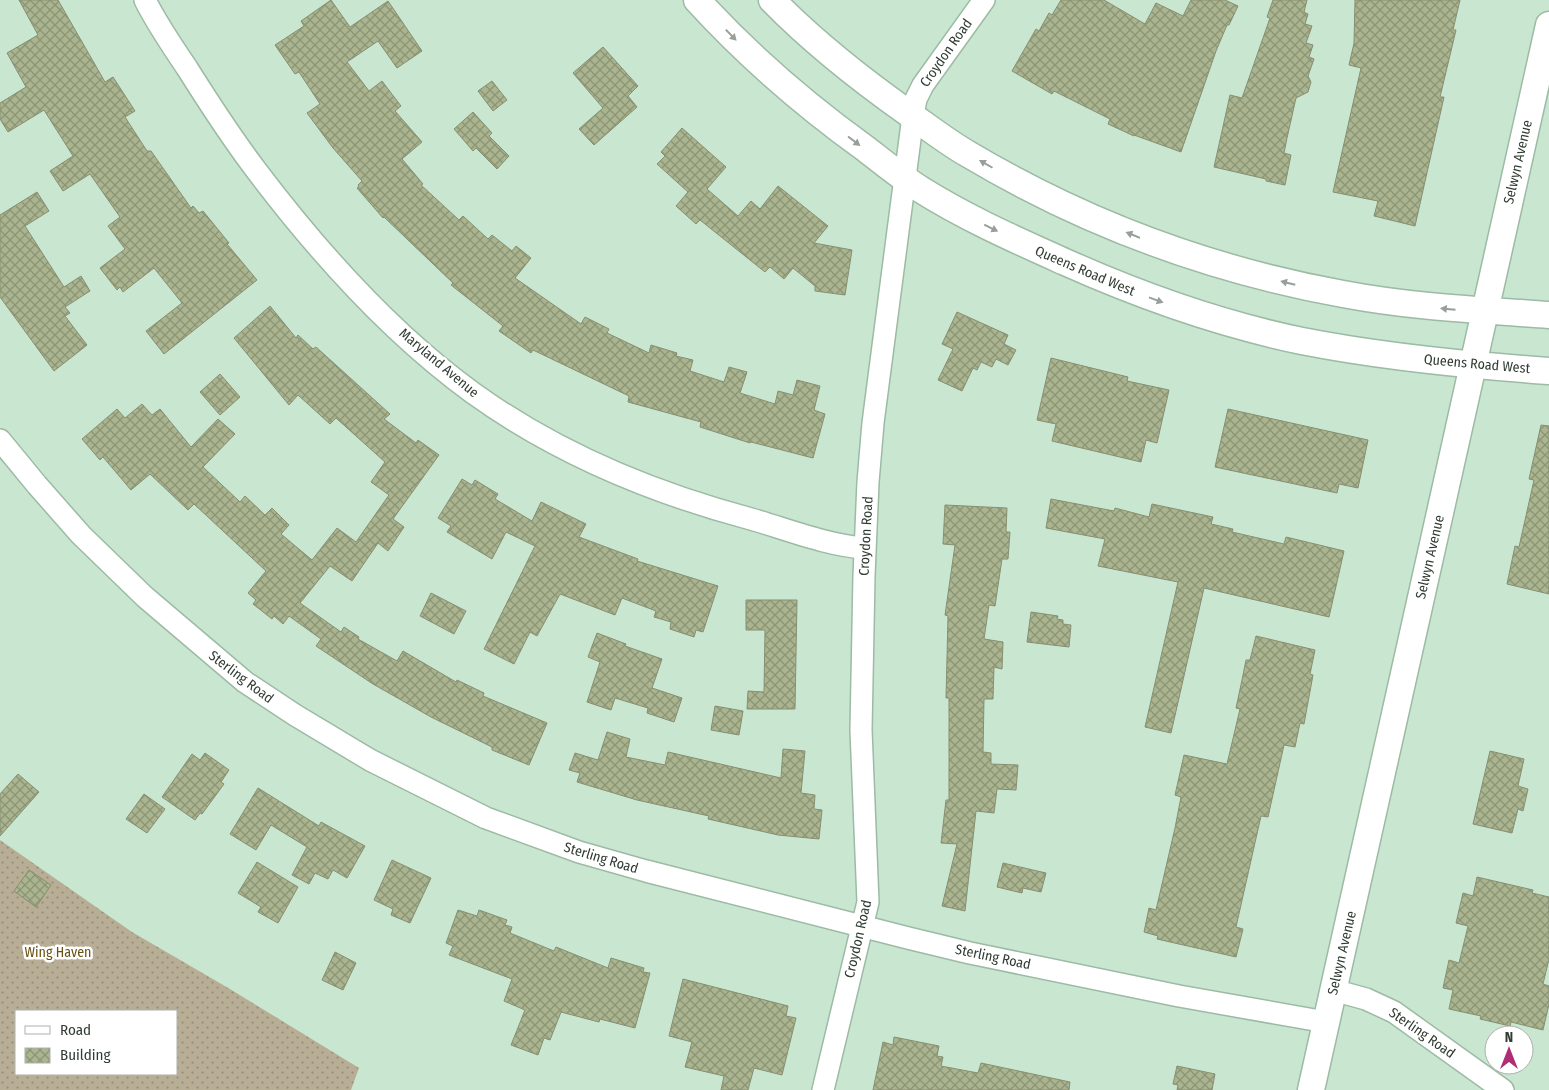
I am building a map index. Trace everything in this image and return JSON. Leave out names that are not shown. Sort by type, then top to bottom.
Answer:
[{"type":"street","name":"Maryland Avenue","points":[[145,0],[170,43],[234,140],[301,226],[332,262],[389,321],[427,357],[473,393],[532,431],[576,454],[663,492],[730,514],[836,543],[865,548]]},
{"type":"street","name":"Queens Road West","points":[[697,0],[764,67],[821,116],[904,178],[966,216],[1034,249],[1105,280],[1176,307],[1302,341],[1422,360],[1549,371]]},
{"type":"street","points":[[772,0],[795,23],[869,85],[953,144],[1002,173],[1083,214],[1148,241],[1240,271],[1306,287],[1432,308],[1549,315]]},
{"type":"street","name":"Croydon Road","points":[[823,1090],[868,902],[861,730],[865,548],[872,423],[913,116],[916,99],[923,85],[984,0]]},
{"type":"street","name":"Selwyn Avenue","points":[[1311,1090],[1549,25]]},
{"type":"street","name":"Sterling Road","points":[[4,454],[81,536],[133,586],[192,639],[245,682],[294,715],[370,760],[486,818],[579,852],[684,882],[970,953],[1179,996],[1326,1022]]},
{"type":"street","name":"Sterling Road","points":[[1333,990],[1366,999],[1394,1012],[1502,1090]]},
{"type":"green space","name":"Wing Haven","points":[[0,840],[132,932],[359,1068],[351,1090],[0,1090]]},
{"type":"building","points":[[19,0],[58,0],[105,82],[113,77],[135,111],[125,117],[147,151],[151,151],[191,208],[193,206],[199,213],[203,211],[257,280],[164,354],[146,331],[182,303],[154,268],[123,292],[120,287],[117,290],[100,268],[125,249],[108,226],[120,217],[90,174],[63,191],[50,171],[73,156],[44,110],[8,132],[0,119],[0,103],[26,87],[7,53],[38,35]]},
{"type":"building","points":[[331,0],[350,27],[388,1],[422,51],[397,68],[378,41],[347,62],[369,91],[382,81],[401,106],[395,111],[422,142],[402,159],[423,184],[421,185],[459,220],[463,216],[488,239],[492,235],[512,251],[516,246],[531,258],[515,278],[581,324],[585,317],[609,329],[607,333],[649,353],[651,345],[677,353],[676,356],[693,360],[690,371],[724,382],[729,367],[747,372],[740,393],[775,404],[778,391],[793,395],[797,380],[820,386],[814,410],[825,414],[813,458],[750,443],[700,427],[701,422],[628,402],[629,396],[533,350],[531,353],[499,331],[503,326],[451,285],[453,283],[383,218],[357,188],[362,181],[333,148],[307,113],[320,104],[299,72],[295,74],[275,45],[304,26],[301,21]]},
{"type":"building","points":[[1061,0],[1104,0],[1145,24],[1156,3],[1183,16],[1191,0],[1225,0],[1238,6],[1229,25],[1227,25],[1216,51],[1181,152],[1134,136],[1108,124],[1110,119],[1054,91],[1052,94],[1012,71],[1036,29],[1039,31],[1049,13],[1052,15]]},
{"type":"building","points":[[1273,0],[1307,0],[1304,12],[1308,14],[1305,24],[1312,26],[1306,43],[1313,45],[1309,57],[1314,59],[1308,76],[1311,82],[1308,92],[1296,98],[1284,153],[1291,155],[1285,185],[1214,167],[1230,95],[1242,98],[1270,18],[1267,17]]},
{"type":"building","points":[[1355,0],[1460,0],[1453,30],[1456,30],[1440,97],[1444,97],[1415,226],[1374,216],[1378,201],[1333,192],[1361,68],[1349,65],[1354,43]]},
{"type":"building","points":[[603,47],[638,86],[628,96],[637,107],[594,145],[579,129],[603,108],[573,73]]},
{"type":"building","points":[[492,81],[507,100],[493,111],[478,91]]},
{"type":"building","points":[[473,112],[492,133],[489,136],[509,156],[497,169],[476,148],[473,151],[454,129]]},
{"type":"building","points":[[682,128],[726,167],[707,189],[738,216],[751,201],[760,209],[778,186],[828,226],[814,243],[852,250],[845,295],[815,291],[815,286],[793,268],[784,279],[770,267],[765,272],[700,220],[696,224],[676,206],[688,192],[657,164],[665,156],[661,152]]},
{"type":"building","points":[[37,192],[49,211],[25,226],[64,287],[81,276],[90,291],[65,307],[70,313],[65,316],[87,345],[54,371],[0,297],[0,215]]},
{"type":"building","points":[[270,306],[296,338],[298,335],[313,349],[316,347],[390,414],[384,419],[416,443],[418,440],[439,455],[393,519],[404,527],[388,551],[378,543],[352,581],[330,566],[300,603],[341,632],[344,627],[359,637],[358,639],[397,661],[403,651],[456,682],[457,680],[484,693],[483,696],[547,723],[529,765],[492,750],[492,747],[431,717],[373,684],[316,646],[321,639],[289,616],[283,624],[274,616],[272,619],[253,604],[256,600],[248,593],[266,571],[194,504],[188,510],[150,474],[131,490],[103,457],[100,460],[82,439],[117,409],[125,418],[142,404],[152,415],[160,409],[191,447],[218,419],[235,434],[203,467],[240,502],[245,496],[265,515],[272,508],[289,525],[281,534],[312,560],[337,528],[356,542],[389,495],[371,482],[385,462],[336,418],[330,424],[298,395],[289,405],[234,338]]},
{"type":"building","points":[[957,312],[1008,335],[1004,344],[1016,350],[1008,365],[996,359],[992,367],[981,362],[977,370],[973,368],[962,391],[938,380],[953,349],[942,344]]},
{"type":"building","points":[[1051,358],[1128,377],[1127,381],[1169,390],[1157,443],[1146,440],[1141,462],[1052,441],[1056,424],[1037,420]]},
{"type":"building","points":[[220,374],[240,397],[220,415],[200,392]]},
{"type":"building","points":[[1228,409],[1368,440],[1358,488],[1339,484],[1337,493],[1215,467]]},
{"type":"building","points":[[1541,425],[1549,426],[1549,594],[1507,584],[1515,546],[1519,547],[1534,480],[1529,479]]},
{"type":"building","points":[[462,479],[472,485],[475,480],[498,494],[495,499],[532,521],[541,502],[586,524],[579,537],[638,559],[637,561],[718,586],[703,632],[696,630],[694,637],[670,629],[671,622],[654,617],[656,611],[622,598],[615,615],[560,594],[537,636],[530,632],[514,664],[484,649],[535,546],[506,532],[492,559],[447,532],[451,526],[438,518]]},
{"type":"building","points":[[1051,499],[1114,511],[1115,508],[1149,517],[1152,504],[1213,517],[1211,524],[1233,529],[1232,532],[1284,544],[1286,537],[1344,551],[1329,617],[1204,588],[1171,733],[1145,727],[1178,582],[1098,566],[1105,539],[1046,528]]},
{"type":"building","points":[[945,505],[1007,508],[1006,532],[1010,532],[1008,559],[1002,559],[995,606],[989,605],[984,639],[1003,642],[1002,669],[994,667],[993,699],[984,699],[983,752],[991,753],[991,764],[1018,765],[1016,790],[997,789],[994,813],[976,811],[965,911],[942,906],[957,844],[941,843],[946,800],[949,800],[949,698],[946,698],[948,616],[945,615],[955,545],[943,544]]},
{"type":"building","points":[[431,593],[466,611],[454,634],[420,616]]},
{"type":"building","points":[[746,600],[797,600],[795,709],[747,709],[748,691],[764,692],[765,630],[746,630]]},
{"type":"building","points":[[1031,612],[1058,616],[1057,619],[1063,620],[1063,624],[1071,625],[1069,647],[1027,642]]},
{"type":"building","points":[[597,633],[626,644],[625,646],[662,659],[652,688],[682,698],[674,722],[647,713],[648,708],[615,698],[611,710],[587,702],[600,662],[588,657]]},
{"type":"building","points":[[1256,636],[1315,650],[1310,674],[1313,675],[1304,724],[1300,723],[1295,747],[1284,745],[1268,817],[1261,816],[1236,927],[1243,929],[1236,957],[1157,939],[1158,936],[1144,932],[1149,908],[1156,910],[1175,828],[1181,797],[1175,795],[1184,755],[1227,764],[1240,709],[1236,708],[1246,660],[1250,660]]},
{"type":"building","points":[[715,706],[743,711],[739,735],[711,730]]},
{"type":"building","points":[[607,732],[630,739],[626,757],[665,765],[668,752],[781,778],[783,749],[805,751],[801,793],[815,795],[814,809],[822,810],[819,839],[778,835],[708,819],[709,816],[637,800],[577,782],[580,773],[569,770],[575,753],[598,760]]},
{"type":"building","points":[[1490,751],[1524,759],[1518,786],[1528,789],[1523,811],[1518,809],[1512,833],[1473,824]]},
{"type":"building","points":[[205,753],[229,770],[221,782],[224,784],[202,814],[200,813],[195,820],[162,797],[192,754],[200,760]]},
{"type":"building","points":[[18,774],[39,792],[0,836],[0,794]]},
{"type":"building","points":[[258,788],[319,826],[321,822],[365,846],[347,878],[333,870],[328,879],[315,873],[309,884],[292,875],[307,847],[271,825],[256,850],[230,834]]},
{"type":"building","points":[[144,794],[165,809],[147,833],[126,819]]},
{"type":"building","points":[[392,860],[431,878],[410,923],[391,915],[393,909],[374,900]]},
{"type":"building","points":[[257,862],[298,887],[278,923],[258,912],[261,907],[238,893]]},
{"type":"building","points":[[1003,863],[1046,873],[1041,892],[1023,888],[1022,893],[997,887]]},
{"type":"building","points":[[29,870],[51,885],[36,907],[14,891]]},
{"type":"building","points":[[1477,877],[1533,890],[1532,893],[1549,897],[1549,959],[1543,984],[1549,986],[1549,1004],[1543,1030],[1534,1028],[1534,1025],[1511,1022],[1510,1025],[1506,1025],[1480,1019],[1481,1016],[1449,1009],[1453,990],[1443,988],[1449,960],[1459,963],[1468,926],[1456,923],[1463,893],[1473,896]]},
{"type":"building","points":[[458,910],[477,916],[479,910],[507,920],[505,925],[512,927],[510,933],[554,951],[556,947],[608,968],[611,958],[644,968],[643,972],[650,973],[635,1028],[600,1019],[599,1022],[561,1012],[550,1040],[544,1038],[538,1055],[511,1045],[525,1010],[504,1001],[512,979],[449,955],[453,946],[446,943]]},
{"type":"building","points":[[335,952],[356,963],[343,990],[322,980]]},
{"type":"building","points":[[683,979],[788,1006],[786,1016],[796,1018],[782,1075],[754,1068],[748,1090],[721,1090],[724,1076],[685,1067],[692,1042],[669,1036]]},
{"type":"building","points":[[894,1037],[939,1046],[937,1056],[943,1057],[941,1066],[978,1073],[981,1063],[1070,1082],[1069,1090],[873,1090],[883,1042],[893,1045]]},
{"type":"building","points":[[1177,1066],[1215,1074],[1212,1090],[1177,1090],[1178,1085],[1173,1084]]}]
